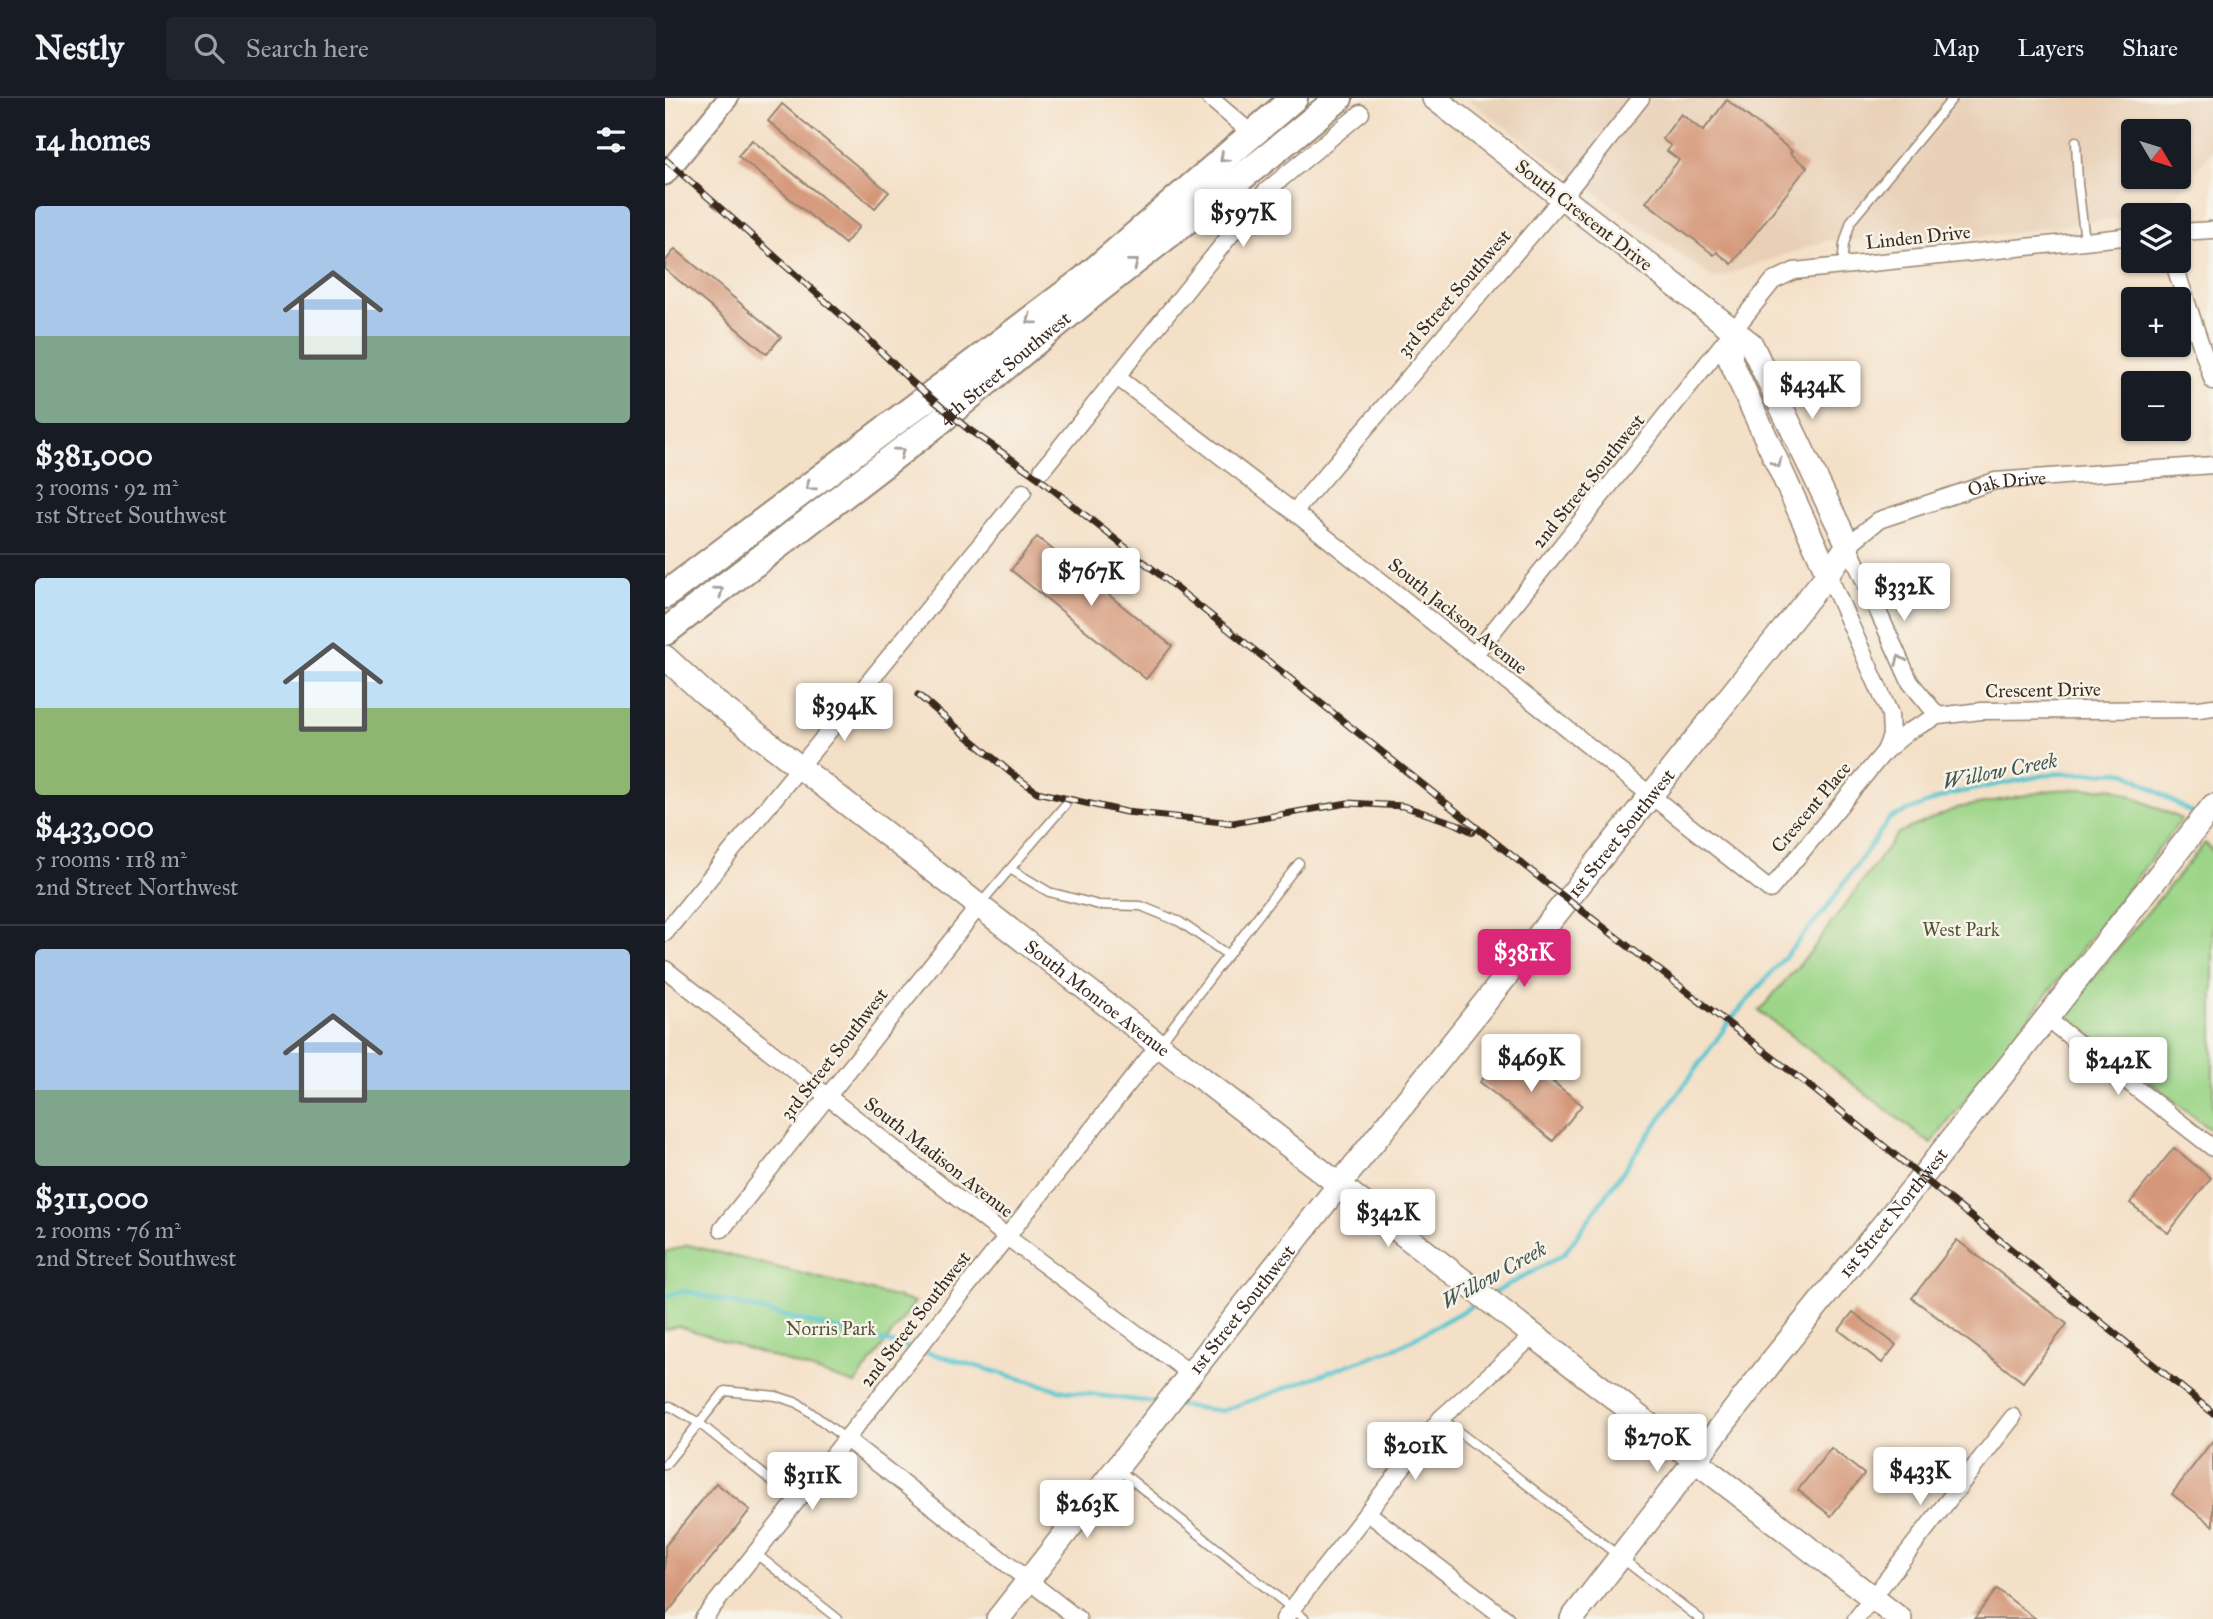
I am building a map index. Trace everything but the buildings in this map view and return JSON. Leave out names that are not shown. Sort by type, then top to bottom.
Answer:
[{"type":"main road","name":"4th Street Southwest","points":[[665,595],[1082,281],[1294,98]]},
{"type":"main road","name":"South Crescent Drive","points":[[1434,98],[1751,344],[1848,545]]},
{"type":"main road","name":"4th Street Southwest","points":[[665,632],[935,425],[1093,294],[1270,155],[1350,106]]},
{"type":"main road","points":[[1734,332],[1730,359],[1828,573]]},
{"type":"main road","name":"Oak Drive","points":[[1828,573],[1848,545]]},
{"type":"main road","name":"1st Street Southwest","points":[[998,1619],[1339,1185],[1828,573]]},
{"type":"main road","name":"South Monroe Avenue","points":[[665,657],[704,693],[800,768],[1463,1278],[1900,1619]]},
{"type":"main road","name":"1st Street Northwest","points":[[1572,1619],[1776,1356],[1923,1176],[2213,806]]},
{"type":"street","points":[[665,175],[727,98]]},
{"type":"street","points":[[1210,98],[1251,133]]},
{"type":"street","name":"3rd Street Southwest","points":[[1294,512],[1563,197],[1641,98]]},
{"type":"street","name":"4th Street Southwest","points":[[1042,470],[1265,192],[1350,106]]},
{"type":"street","points":[[2191,231],[2213,230]]},
{"type":"street","name":"Linden Drive","points":[[1734,332],[1773,281],[1794,271],[2121,237]]},
{"type":"street","points":[[2177,273],[2213,381]]},
{"type":"street","name":"2nd Street Southwest","points":[[1474,655],[1734,332]]},
{"type":"street","name":"South Jackson Avenue","points":[[1117,377],[1294,512],[1770,890]]},
{"type":"street","name":"Oak Drive","points":[[1848,545],[1879,520],[1995,481],[2213,465]]},
{"type":"street","points":[[665,933],[1023,492]]},
{"type":"street","name":"South Crescent Drive","points":[[1848,545],[1910,682],[1938,716]]},
{"type":"street","points":[[1828,573],[1890,714],[1891,736],[1885,751]]},
{"type":"street","name":"Crescent Drive","points":[[1885,751],[1909,731],[1938,716],[1981,711],[2213,707]]},
{"type":"street","name":"Crescent Place","points":[[1770,890],[1885,751]]},
{"type":"street","name":"3rd Street Southwest","points":[[722,1229],[979,906]]},
{"type":"street","name":"South Madison Avenue","points":[[665,969],[1189,1376]]},
{"type":"street","points":[[2046,1018],[2213,1148]]},
{"type":"street","name":"2nd Street Southwest","points":[[703,1619],[1159,1045]]},
{"type":"street","points":[[1294,1616],[1441,1418],[1529,1331]]},
{"type":"street","points":[[1856,1619],[2013,1417]]},
{"type":"street","points":[[846,1439],[1078,1619]]},
{"type":"street","points":[[1368,1513],[1506,1619]]},
{"type":"lane","points":[[1842,267],[1844,244],[1851,221],[1953,98]]},
{"type":"lane","points":[[2076,141],[2085,241]]},
{"type":"lane","points":[[979,906],[1065,805]]},
{"type":"lane","points":[[1159,1045],[1299,863]]},
{"type":"lane","points":[[1010,869],[1049,892],[1099,905],[1141,906],[1180,922],[1228,955]]},
{"type":"lane","points":[[665,1465],[725,1391],[776,1396],[798,1403],[846,1439]]},
{"type":"lane","points":[[665,1407],[670,1406],[699,1423],[797,1501]]},
{"type":"lane","points":[[1441,1418],[1700,1619]]},
{"type":"lane","points":[[1117,1468],[1294,1616]]},
{"type":"lane","points":[[755,1553],[838,1619]]},
{"type":"shaded area","points":[[1466,98],[2213,98],[2213,150],[2191,177],[2191,119],[2121,119],[2121,189],[2181,189],[2170,203],[2121,203],[2121,218],[1931,243],[1828,240],[1714,279]]},
{"type":"green space","name":"West Park","points":[[2113,788],[2182,819],[1931,1144],[1759,1011],[1811,951],[1898,833],[1957,808],[2053,790]]},
{"type":"green space","points":[[2205,843],[2213,851],[2213,1132],[2067,1016],[2070,1006]]},
{"type":"green space","name":"Norris Park","points":[[688,1245],[915,1302],[855,1384],[678,1326],[665,1330],[665,1252]]},
{"type":"waterway","name":"Willow Creek","points":[[1492,1294],[1564,1254],[1729,1022],[1825,910],[1890,818],[1951,794],[2051,774],[2125,772],[2197,816]]},
{"type":"waterway","name":"Willow Creek","points":[[665,1296],[685,1291],[914,1349]]},
{"type":"waterway","name":"Willow Creek","points":[[1175,1405],[1222,1411],[1400,1346],[1479,1302]]},
{"type":"waterway","name":"Willow Creek","points":[[922,1351],[1064,1391],[1159,1403]]},
{"type":"railway","points":[[665,159],[867,338],[912,382],[968,429],[1036,476],[1550,886],[1816,1091],[2213,1413]]},
{"type":"railway","points":[[918,695],[1037,792],[1126,812],[1233,823],[1348,803],[1403,806],[1473,832]]}]
